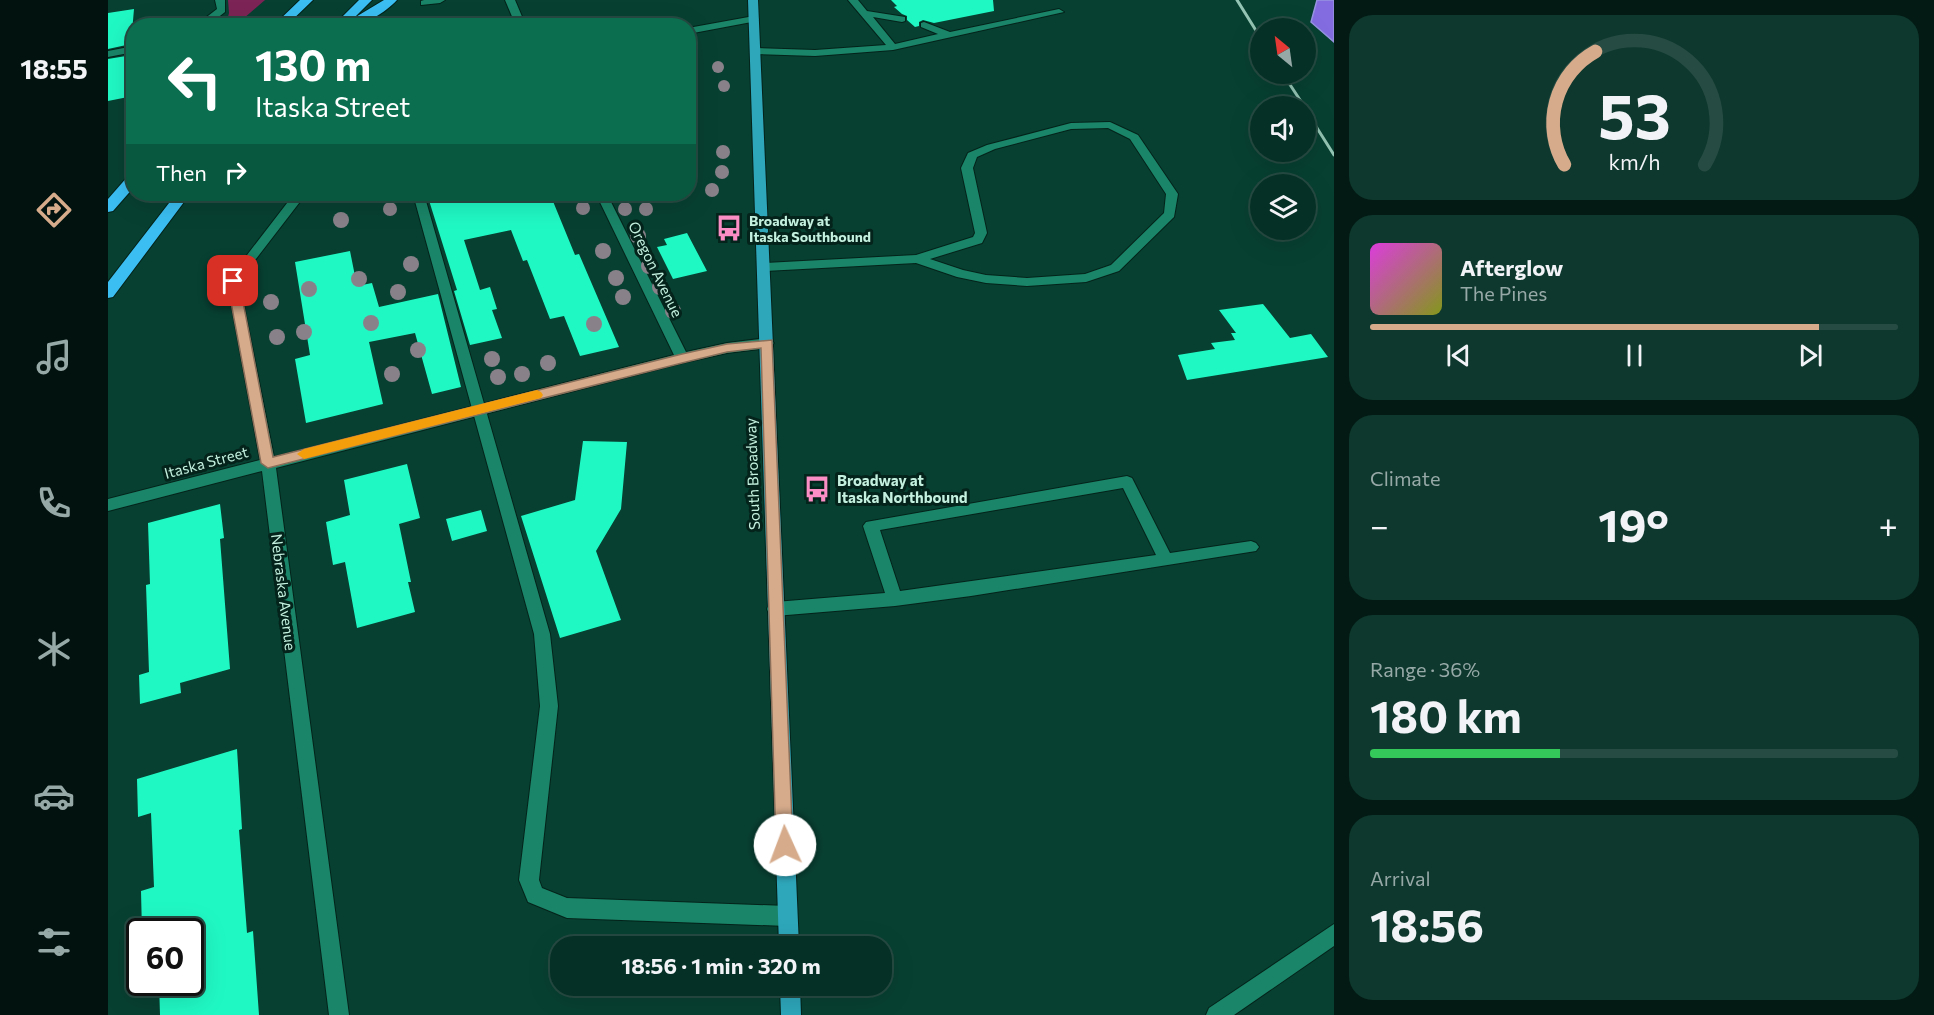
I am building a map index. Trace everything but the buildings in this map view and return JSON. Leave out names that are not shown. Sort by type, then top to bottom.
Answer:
[{"type":"highway","points":[[283,18],[295,0]]},
{"type":"highway","points":[[286,18],[307,0]]},
{"type":"highway","points":[[348,18],[366,0]]},
{"type":"highway","points":[[363,18],[391,0]]},
{"type":"highway","points":[[108,208],[126,187]]},
{"type":"highway","points":[[108,293],[178,201]]},
{"type":"main road","name":"South Broadway","points":[[753,0],[765,267],[788,936]]},
{"type":"main road","points":[[790,996],[791,1015]]},
{"type":"street","points":[[211,18],[222,10],[220,0]]},
{"type":"street","points":[[424,3],[440,0]]},
{"type":"street","points":[[510,0],[518,18]]},
{"type":"street","points":[[853,0],[893,46]]},
{"type":"street","points":[[755,51],[815,53],[893,46],[1059,12]]},
{"type":"street","points":[[864,13],[903,19]]},
{"type":"street","points":[[696,30],[754,19]]},
{"type":"street","points":[[924,25],[948,35]]},
{"type":"street","points":[[108,54],[126,51]]},
{"type":"street","points":[[765,267],[917,259],[978,240],[981,233],[967,168],[972,155],[991,147],[1071,126],[1110,124],[1134,137],[1172,194],[1170,214],[1142,243],[1115,268],[1086,278],[1027,282],[986,279],[961,274],[917,259]]},
{"type":"street","name":"Nebraska Avenue","points":[[295,201],[233,281],[268,463],[339,1015]]},
{"type":"street","points":[[420,201],[542,634],[549,706],[529,880],[535,895],[567,908],[787,916]]},
{"type":"street","name":"Oregon Avenue","points":[[604,201],[682,358]]},
{"type":"street","name":"Itaska Street","points":[[108,505],[682,358],[727,348],[767,343]]},
{"type":"street","points":[[895,599],[871,526],[1127,482],[1166,560]]},
{"type":"street","points":[[776,609],[847,605],[895,599],[1251,547]]},
{"type":"street","points":[[1216,1015],[1334,934]]},
{"type":"shaded area","points":[[228,0],[265,0],[244,18],[228,18]]},
{"type":"shaded area","points":[[1317,0],[1334,0],[1334,42],[1316,26],[1316,18],[1312,18]]},
{"type":"railway","points":[[1237,0],[1250,21]]},
{"type":"railway","points":[[1290,84],[1297,96]]},
{"type":"railway","points":[[1316,126],[1334,155]]},
{"type":"slow traffic","points":[[304,454],[537,395]]},
{"type":"place","name":"Broadway at Itaska Southbound","points":[[729,228]]},
{"type":"place","name":"Broadway at Itaska Northbound","points":[[817,489]]},
{"type":"route","points":[[233,281],[268,463],[682,358],[727,348],[767,343],[785,845]]}]
